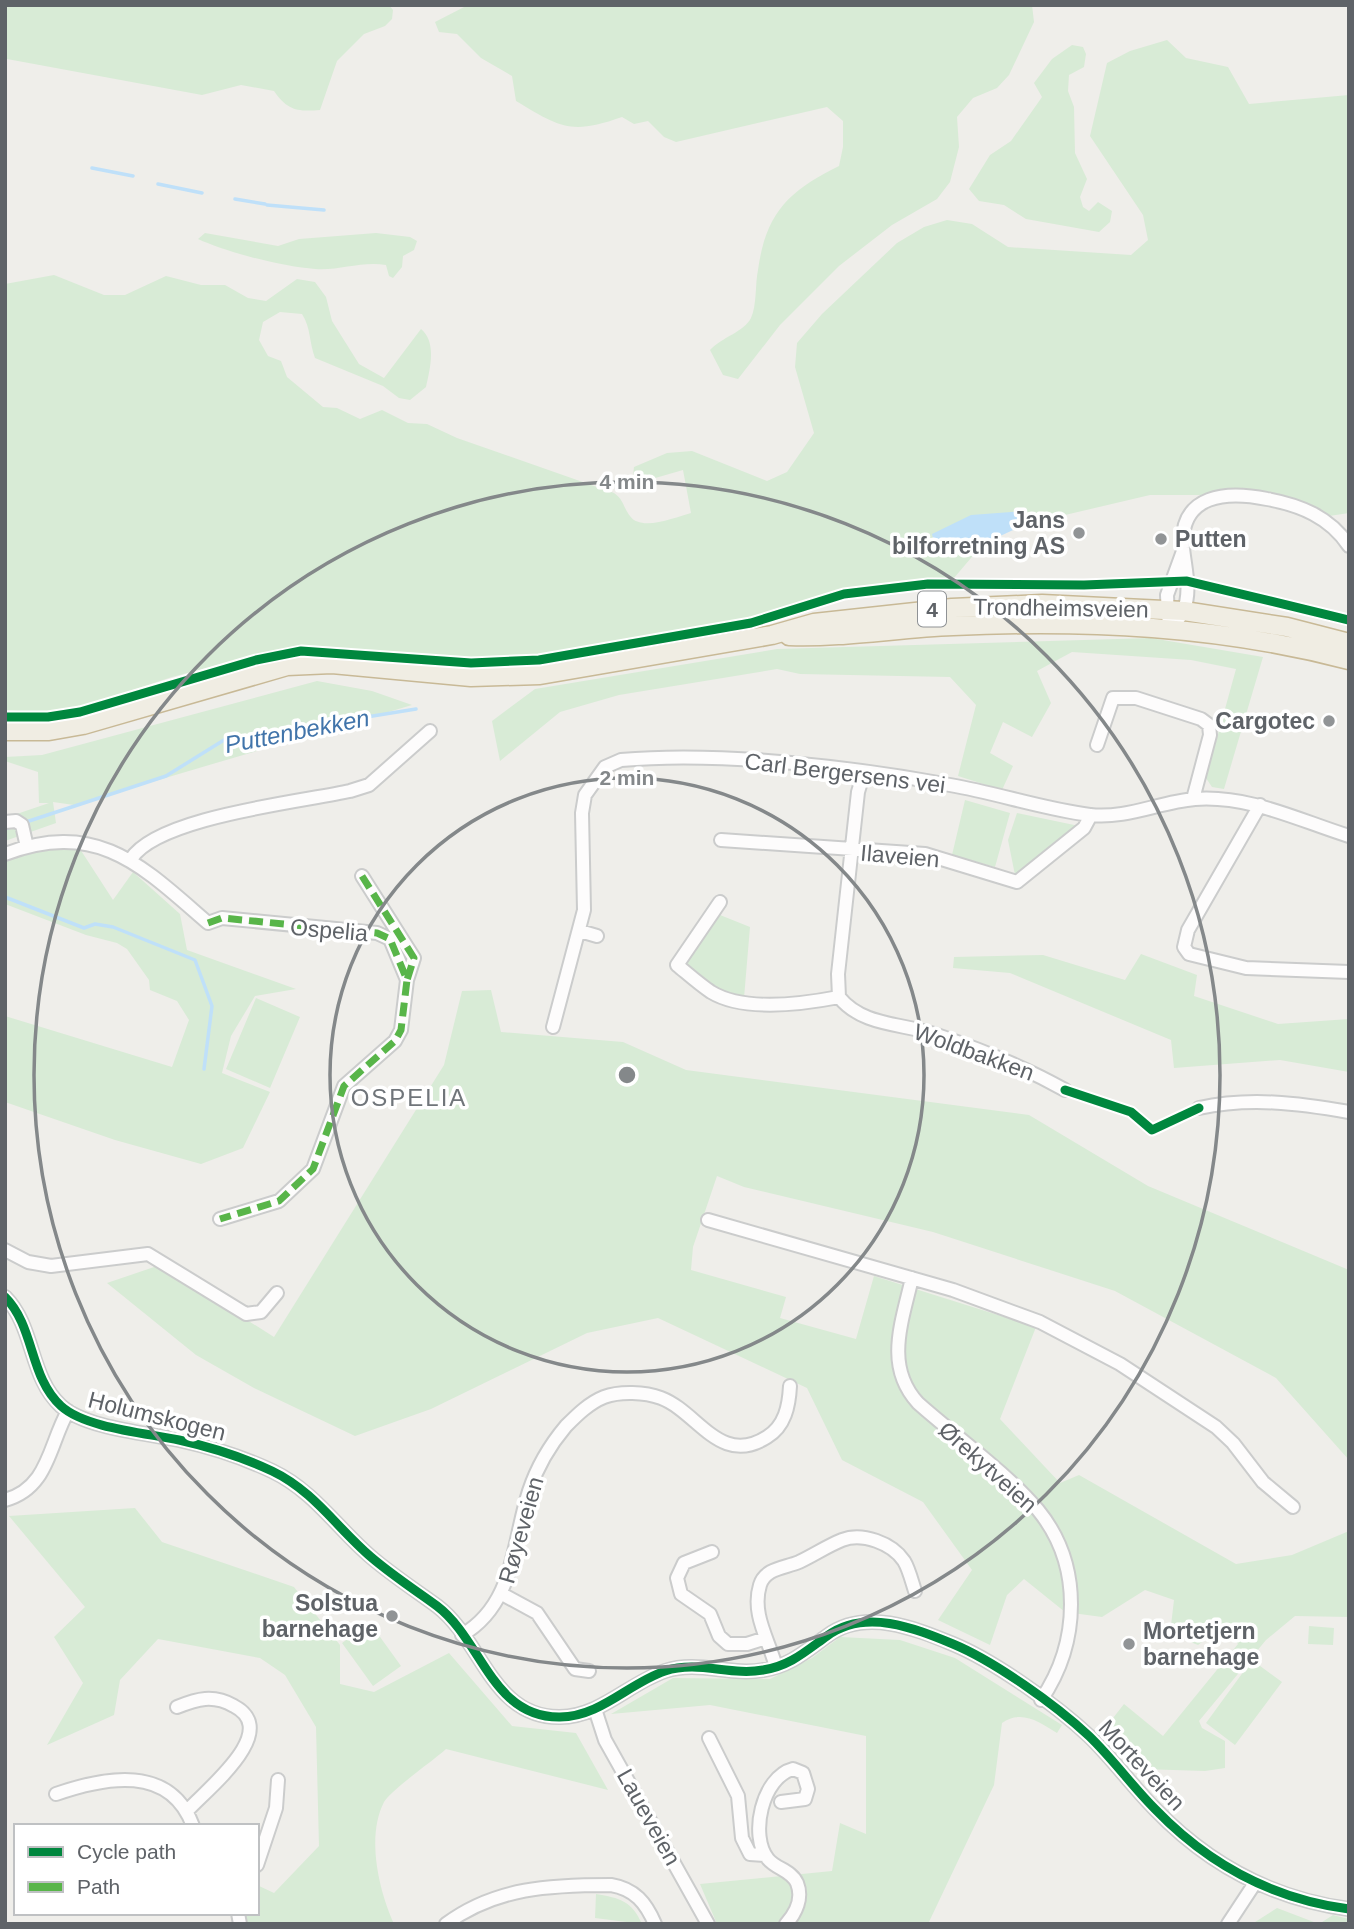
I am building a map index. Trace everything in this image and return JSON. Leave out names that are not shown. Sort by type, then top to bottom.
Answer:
[{"type":"highway","name":"Trondheimsveien","points":[[5,731],[49,731],[83,725],[257,673],[304,664],[456,676],[523,676],[772,635],[814,623],[952,608],[1042,604],[1175,610],[1277,625],[1349,643]]},
{"type":"highway","name":"Trondheimsveien","points":[[772,635],[814,637],[1016,624],[1170,629],[1252,639],[1349,660]]},
{"type":"street","points":[[1175,610],[1174,569],[1183,551],[1186,525],[1197,508],[1215,496],[1229,494],[1284,502],[1317,515],[1349,546]]},
{"type":"street","points":[[1170,629],[1188,571],[1183,551]]},
{"type":"street","points":[[1097,745],[1113,698],[1136,698],[1201,719],[1209,725],[1210,735],[1193,799]]},
{"type":"street","points":[[131,859],[147,841],[202,821],[369,785],[430,731]]},
{"type":"street","name":"Carl Bergersens vei","points":[[552,1027],[580,931],[586,891],[582,813],[585,795],[605,767],[635,759],[734,760],[864,772],[950,785],[1091,815],[1122,815],[1193,799],[1234,799],[1260,805],[1349,836]]},
{"type":"street","points":[[720,902],[677,965],[711,992],[728,1000],[801,1004],[839,997],[838,974],[851,852],[864,772]]},
{"type":"street","points":[[1260,805],[1188,930],[1184,947],[1189,954],[1246,968],[1349,972]]},
{"type":"street","name":"Ilaveien","points":[[721,840],[851,852],[925,855],[1017,882],[1084,828],[1091,815]]},
{"type":"street","points":[[5,822],[16,821],[22,825],[27,847]]},
{"type":"street","name":"Ospelia","points":[[5,854],[47,843],[83,844],[131,859],[208,923],[222,918],[383,936],[390,939],[407,980],[401,1030],[395,1041],[344,1086],[313,1168],[279,1201],[220,1219]]},
{"type":"street","points":[[362,876],[414,958],[407,980]]},
{"type":"street","points":[[580,931],[597,936]]},
{"type":"street","name":"Woldbakken","points":[[839,997],[857,1014],[933,1033],[997,1056],[1065,1090]]},
{"type":"street","points":[[1199,1108],[1232,1101],[1303,1104],[1349,1112]]},
{"type":"street","points":[[708,1220],[912,1278],[1015,1311],[1120,1364],[1216,1427],[1233,1443],[1263,1482],[1293,1507]]},
{"type":"street","points":[[5,1250],[28,1262],[51,1266],[148,1254],[246,1314],[261,1312],[277,1293]]},
{"type":"street","name":"Ørekytveien","points":[[912,1278],[897,1349],[898,1371],[905,1388],[918,1404],[1031,1503],[1052,1530],[1064,1558],[1071,1595],[1070,1633],[1058,1671],[1041,1700]]},
{"type":"street","name":"Holumskogen","points":[[5,1297],[19,1313],[47,1387],[68,1411],[99,1422],[227,1453],[280,1475],[317,1502],[370,1557],[439,1608],[465,1639]]},
{"type":"street","name":"Røyeveien","points":[[465,1639],[502,1594],[534,1477],[557,1437],[585,1408],[603,1397],[617,1394],[656,1396],[671,1403],[716,1439],[739,1445],[755,1443],[775,1432],[786,1413],[790,1387]]},
{"type":"street","points":[[5,1500],[27,1490],[40,1476],[68,1411]]},
{"type":"street","points":[[776,1667],[757,1599],[761,1581],[769,1572],[849,1537],[873,1540],[896,1553],[904,1562],[915,1591]]},
{"type":"street","points":[[712,1552],[684,1563],[677,1578],[681,1594],[710,1614],[719,1636],[728,1644],[747,1644],[766,1637]]},
{"type":"street","name":"Røyeveien","points":[[502,1594],[537,1613],[575,1668],[589,1671]]},
{"type":"street","name":"Morteveien","points":[[465,1639],[502,1691],[525,1708],[558,1717],[594,1709],[650,1678],[676,1668],[754,1671],[776,1667],[796,1659],[844,1626],[877,1622],[925,1633],[969,1651],[1088,1735],[1178,1831],[1214,1859],[1255,1883],[1293,1898],[1349,1909]]},
{"type":"street","points":[[177,1707],[200,1698],[220,1700],[237,1707],[251,1728],[250,1738],[242,1752],[187,1811]]},
{"type":"street","name":"Laueveien","points":[[594,1709],[605,1740],[708,1924]]},
{"type":"street","points":[[709,1738],[738,1796],[744,1846],[750,1854],[765,1855]]},
{"type":"street","points":[[781,1802],[805,1799],[808,1788],[803,1773],[793,1769],[782,1774],[765,1800],[759,1826],[765,1855],[797,1884],[797,1907],[786,1924]]},
{"type":"street","points":[[56,1794],[93,1781],[123,1777],[158,1788],[179,1802],[187,1811],[192,1824]]},
{"type":"street","points":[[259,1860],[276,1808],[278,1780]]},
{"type":"street","points":[[1228,1924],[1255,1883]]},
{"type":"street","points":[[446,1924],[474,1905],[504,1894],[611,1885],[624,1888],[639,1898],[655,1924]]},
{"type":"green space","points":[[5,5],[389,5],[393,10],[392,19],[385,26],[364,34],[337,61],[320,110],[305,111],[288,106],[274,91],[241,85],[202,95],[7,59],[5,65]]},
{"type":"green space","points":[[468,5],[1032,5],[1034,22],[1009,75],[997,88],[973,98],[957,117],[959,147],[950,182],[937,199],[892,225],[839,266],[780,325],[738,379],[723,375],[710,350],[743,327],[751,318],[762,250],[774,218],[806,185],[839,166],[843,147],[843,121],[827,107],[676,142],[664,137],[648,121],[634,124],[622,117],[590,126],[556,123],[516,101],[512,76],[481,58],[457,34],[439,32],[435,22]]},
{"type":"green space","points":[[1167,40],[1186,58],[1228,67],[1249,104],[1349,95],[1349,513],[1329,516],[1311,508],[1248,495],[1150,495],[993,532],[954,578],[540,660],[449,662],[308,651],[244,658],[172,677],[60,714],[5,710],[5,284],[54,275],[104,295],[125,295],[166,276],[201,285],[225,285],[248,298],[266,301],[297,279],[315,282],[326,297],[332,321],[359,364],[384,378],[421,329],[431,348],[426,387],[410,400],[399,398],[383,386],[315,358],[302,314],[280,312],[263,322],[259,340],[268,356],[281,361],[287,377],[323,407],[337,408],[360,419],[382,410],[408,423],[427,424],[457,438],[614,493],[635,521],[659,522],[691,513],[683,470],[638,483],[633,476],[634,467],[667,453],[692,451],[767,481],[787,472],[814,433],[795,367],[797,343],[822,314],[897,243],[924,227],[947,220],[972,224],[1008,247],[1131,255],[1148,240],[1143,215],[1090,136],[1107,63],[1130,51]]},
{"type":"green space","points":[[1072,45],[1083,47],[1086,54],[1084,67],[1069,75],[1068,91],[1074,107],[1075,153],[1087,179],[1080,197],[1083,207],[1089,211],[1098,202],[1112,211],[1110,222],[1099,232],[1026,219],[1004,205],[979,201],[969,189],[990,155],[1011,141],[1042,97],[1034,83],[1052,59]]},
{"type":"green space","points":[[205,233],[278,246],[299,239],[376,233],[410,237],[417,241],[414,250],[403,256],[402,267],[393,278],[389,276],[386,265],[368,264],[324,269],[271,262],[198,239]]},
{"type":"green space","points":[[1151,638],[1263,657],[1224,789],[1212,787],[1206,778],[1236,669],[1191,660],[1072,652],[1037,671],[1051,703],[1032,737],[1003,722],[990,753],[1013,766],[1002,790],[958,776],[976,705],[950,677],[800,674],[777,669],[619,695],[560,712],[500,761],[492,721],[535,689],[777,649]]},
{"type":"green space","points":[[317,681],[372,691],[412,705],[74,805],[53,802],[56,823],[5,841],[5,818],[49,803],[39,803],[38,772],[5,761],[5,757],[42,755]]},
{"type":"green space","points":[[965,800],[1010,813],[995,867],[952,855]]},
{"type":"green space","points":[[1017,813],[1079,826],[1015,875],[1008,840]]},
{"type":"green space","points":[[51,845],[80,849],[113,900],[133,872],[180,914],[187,950],[296,989],[255,996],[231,1036],[222,1073],[270,1092],[243,1148],[201,1164],[115,1140],[5,1102],[5,1016],[172,1067],[189,1020],[177,1001],[150,990],[149,980],[127,949],[117,943],[86,935],[5,904],[5,862],[18,854]]},
{"type":"green space","points":[[720,915],[750,927],[744,998],[716,988],[684,963]]},
{"type":"green space","points":[[1141,954],[1197,975],[1194,996],[1278,1024],[1349,1019],[1349,1072],[1280,1060],[1174,1068],[1171,1040],[1010,973],[953,968],[954,957],[1043,955],[1125,980]]},
{"type":"green space","points":[[491,990],[501,1032],[623,1042],[686,1070],[1029,1115],[1148,1186],[1349,1270],[1349,1460],[1276,1378],[1115,1291],[933,1232],[744,1187],[717,1176],[693,1247],[691,1270],[786,1297],[780,1318],[856,1339],[874,1276],[1036,1327],[1000,1419],[1060,1483],[1079,1475],[1236,1564],[1292,1555],[1349,1531],[1349,1617],[1295,1616],[1266,1640],[1199,1721],[1202,1728],[1225,1741],[1225,1768],[1205,1771],[1141,1769],[1106,1727],[1124,1704],[1163,1736],[1238,1644],[1224,1626],[1198,1645],[1170,1634],[1174,1600],[1145,1590],[1102,1617],[1065,1612],[1024,1579],[1007,1595],[990,1645],[938,1620],[972,1570],[923,1502],[842,1460],[807,1388],[658,1318],[587,1333],[431,1409],[355,1436],[254,1388],[196,1355],[107,1283],[160,1265],[274,1337],[444,1065],[462,991]]},
{"type":"green space","points":[[256,998],[300,1017],[270,1088],[226,1069]]},
{"type":"green space","points":[[135,1508],[162,1542],[294,1587],[340,1645],[340,1684],[374,1692],[449,1653],[512,1726],[576,1733],[608,1790],[446,1749],[388,1797],[379,1816],[375,1847],[379,1880],[394,1924],[242,1924],[244,1915],[259,1915],[259,1886],[274,1893],[319,1846],[316,1727],[285,1675],[260,1658],[158,1639],[120,1680],[114,1715],[47,1745],[83,1683],[54,1637],[85,1607],[9,1516]]},
{"type":"green space","points":[[370,1623],[401,1666],[373,1686],[342,1643]]},
{"type":"green space","points":[[1309,1626],[1334,1628],[1333,1645],[1308,1644]]},
{"type":"green space","points":[[840,1637],[900,1640],[955,1658],[1062,1725],[1057,1733],[1037,1721],[1023,1717],[1002,1723],[994,1785],[928,1924],[717,1924],[700,1884],[832,1871],[840,1823],[866,1834],[866,1736],[710,1705],[611,1714],[673,1678],[770,1679],[812,1658]]},
{"type":"green space","points":[[1252,1660],[1282,1682],[1235,1745],[1206,1723]]},
{"type":"green space","points":[[596,1894],[612,1897],[629,1905],[642,1924],[595,1918]]},
{"type":"green space","points":[[1277,1908],[1319,1924],[1252,1924]]},
{"type":"green space","points":[[1333,1915],[1349,1919],[1349,1924],[1319,1924]]},
{"type":"water","points":[[1024,511],[1022,526],[972,549],[936,550],[932,534],[971,515]]},
{"type":"waterway","points":[[92,168],[133,176]]},
{"type":"waterway","points":[[158,184],[202,193]]},
{"type":"waterway","points":[[235,199],[265,204]]},
{"type":"waterway","points":[[267,205],[324,210]]},
{"type":"waterway","name":"Puttenbekken","points":[[26,822],[166,776],[224,740],[416,709]]},
{"type":"waterway","name":"Puttenbekken","points":[[5,829],[13,826]]},
{"type":"waterway","points":[[5,897],[84,928],[95,924],[113,927],[195,960],[212,1006],[204,1069]]},
{"type":"marked path","points":[[362,876],[414,958],[407,980]]},
{"type":"marked path","points":[[208,923],[222,918],[377,933],[390,939],[407,980],[401,1030],[395,1041],[344,1086],[313,1169],[279,1201],[220,1219]]},
{"type":"cycle path","points":[[5,717],[48,717],[80,712],[256,660],[301,651],[471,663],[539,660],[751,623],[844,594],[928,584],[1084,585],[1187,581],[1349,620]]},
{"type":"cycle path","points":[[1065,1090],[1131,1112],[1152,1130],[1199,1108]]},
{"type":"cycle path","points":[[5,1297],[22,1323],[43,1381],[61,1406],[100,1425],[203,1446],[261,1466],[287,1479],[313,1499],[371,1557],[437,1606],[466,1638],[503,1691],[518,1705],[537,1714],[560,1717],[588,1712],[652,1676],[677,1668],[702,1667],[738,1671],[773,1668],[797,1657],[827,1636],[857,1623],[873,1622],[906,1627],[969,1652],[1005,1672],[1042,1698],[1089,1736],[1175,1829],[1220,1862],[1243,1876],[1294,1897],[1349,1909]]},
{"type":"place","name":"Jans bilforretning AS","points":[[1079,533]]},
{"type":"place","name":"Putten","points":[[1161,539]]},
{"type":"place","name":"Cargotec","points":[[1329,721]]},
{"type":"place","name":"Solstua barnehage","points":[[392,1616]]},
{"type":"place","name":"Mortetjern barnehage","points":[[1129,1644]]},
{"type":"district","name":"OSPELIA","points":[[409,1097]]}]
